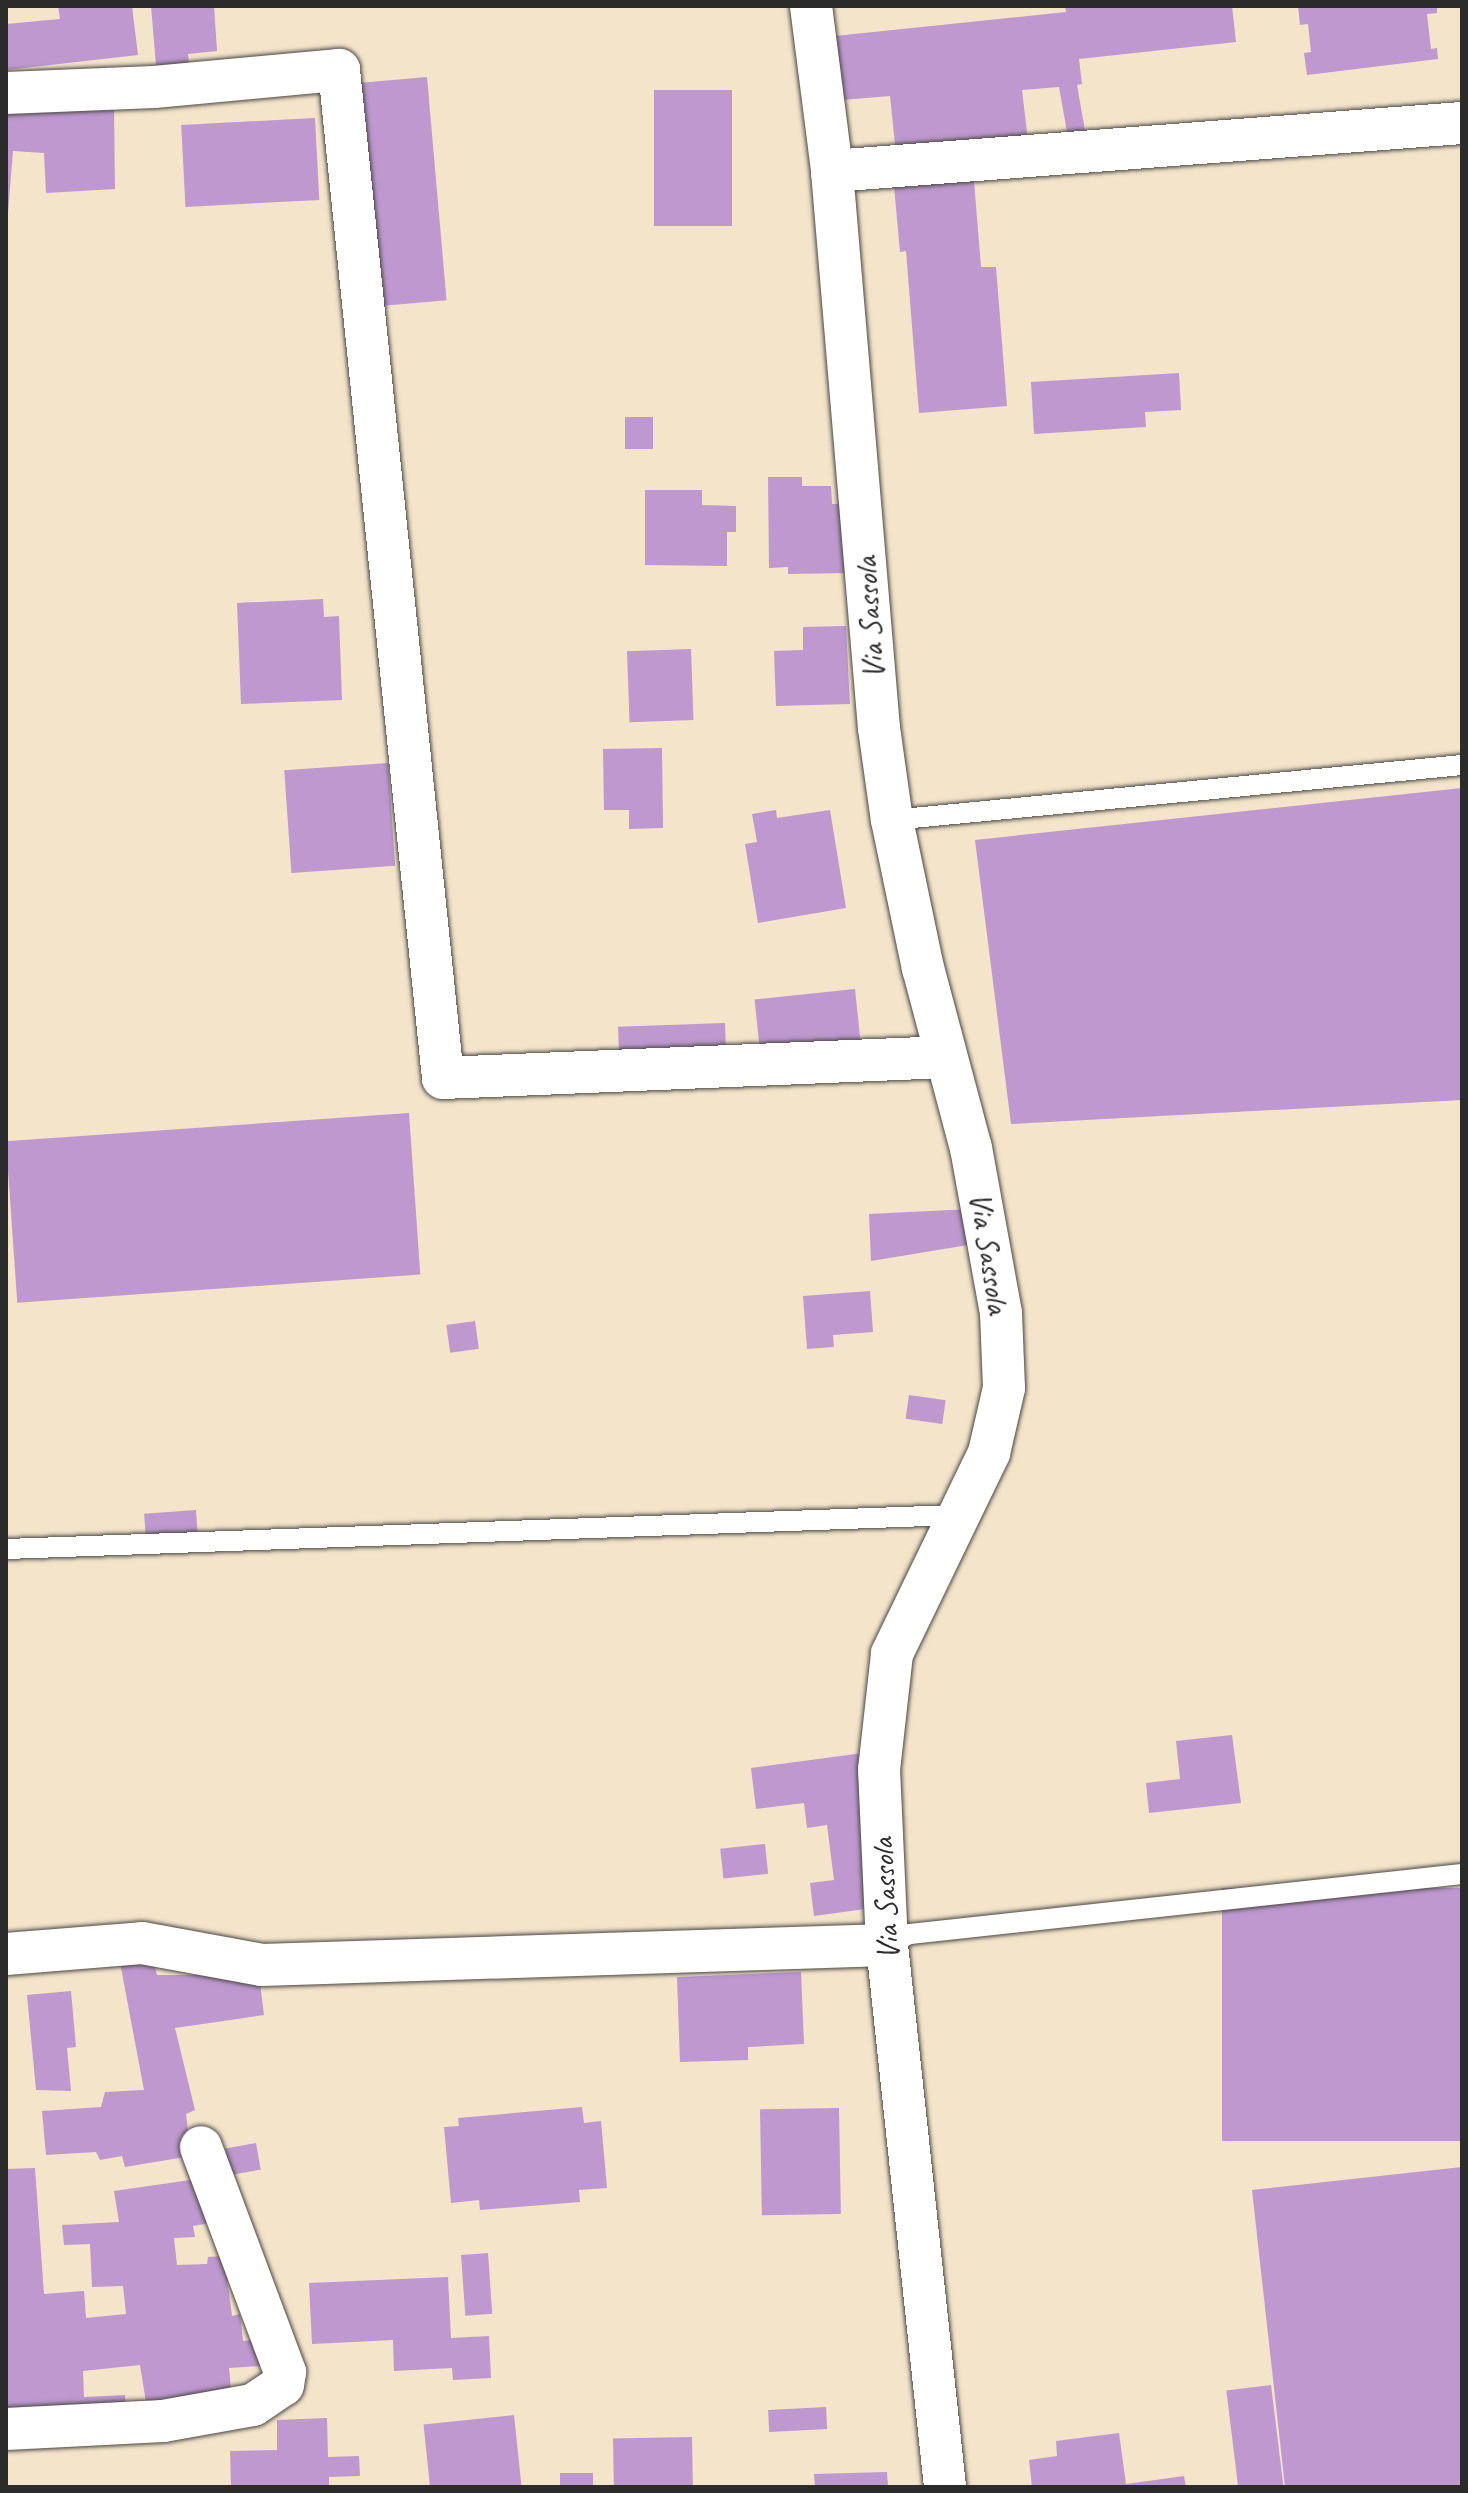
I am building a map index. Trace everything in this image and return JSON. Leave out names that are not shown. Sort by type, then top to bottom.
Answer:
[{"type":"street","name":"Via Sassola","points":[[811,6],[832,171],[879,728],[892,820],[991,1243],[1004,1388],[989,1453],[955,1515],[892,1654],[879,1769],[887,1945],[945,2487]]},
{"type":"street","points":[[6,93],[154,87],[339,70],[443,1078],[946,1057]]},
{"type":"street","points":[[832,171],[1462,123]]},
{"type":"street","points":[[6,1954],[142,1943],[262,1965],[887,1945]]},
{"type":"street","points":[[6,2429],[163,2421],[253,2405],[283,2385],[285,2372],[201,2147]]},
{"type":"lane","points":[[892,820],[1462,765]]},
{"type":"lane","points":[[6,1549],[955,1515]]},
{"type":"lane","points":[[887,1945],[926,1932],[1462,1874]]},
{"type":"building","points":[[58,6],[132,6],[138,55],[6,70],[6,24],[60,19]]},
{"type":"building","points":[[151,6],[214,6],[217,51],[188,54],[190,74],[157,77]]},
{"type":"building","points":[[1065,6],[1232,6],[1236,42],[1079,59],[1082,84],[1077,85],[1087,142],[1069,143],[1059,87],[1022,90],[1029,149],[897,163],[890,96],[842,100],[835,36],[1066,12]]},
{"type":"building","points":[[1298,6],[1437,6],[1437,13],[1427,14],[1431,49],[1437,48],[1438,59],[1307,75],[1304,53],[1311,52],[1308,24],[1300,25]]},
{"type":"building","points":[[427,77],[447,300],[381,306],[361,83]]},
{"type":"building","points":[[654,90],[732,90],[732,226],[654,226]]},
{"type":"building","points":[[114,108],[115,189],[46,193],[44,153],[13,151],[6,238],[6,112]]},
{"type":"building","points":[[315,118],[319,200],[185,207],[181,125]]},
{"type":"building","points":[[974,181],[981,267],[996,267],[1007,406],[919,413],[906,251],[900,252],[894,186]]},
{"type":"building","points":[[1179,373],[1181,410],[1145,412],[1146,427],[1034,434],[1031,382]]},
{"type":"building","points":[[625,417],[653,417],[653,449],[625,449]]},
{"type":"building","points":[[768,477],[802,477],[802,486],[831,486],[832,504],[849,504],[850,573],[788,574],[788,567],[769,568]]},
{"type":"building","points":[[645,490],[702,490],[702,505],[736,506],[736,532],[727,532],[727,566],[645,565]]},
{"type":"building","points":[[323,599],[324,617],[339,616],[342,700],[241,704],[237,603]]},
{"type":"building","points":[[846,626],[850,704],[776,706],[774,651],[803,650],[803,627]]},
{"type":"building","points":[[691,649],[693,720],[630,722],[627,651]]},
{"type":"building","points":[[662,748],[663,828],[629,829],[629,810],[604,810],[603,749]]},
{"type":"building","points":[[388,763],[395,866],[291,873],[284,770]]},
{"type":"building","points":[[1462,788],[1462,1100],[1011,1124],[975,840]]},
{"type":"building","points":[[776,810],[777,818],[830,810],[846,908],[758,923],[745,844],[757,842],[752,814]]},
{"type":"building","points":[[855,989],[861,1047],[761,1057],[755,1000]]},
{"type":"building","points":[[725,1023],[726,1059],[619,1063],[618,1027]]},
{"type":"building","points":[[409,1113],[420,1275],[17,1303],[6,1141]]},
{"type":"building","points":[[971,1209],[974,1244],[871,1261],[869,1214]]},
{"type":"building","points":[[870,1291],[873,1332],[833,1335],[834,1347],[807,1349],[803,1296]]},
{"type":"building","points":[[475,1321],[479,1349],[450,1353],[446,1325]]},
{"type":"building","points":[[909,1395],[946,1400],[942,1424],[906,1419]]},
{"type":"building","points":[[196,1510],[198,1540],[146,1544],[144,1514]]},
{"type":"building","points":[[1232,1735],[1241,1803],[1149,1813],[1146,1783],[1180,1779],[1176,1741]]},
{"type":"building","points":[[863,1753],[880,1907],[814,1916],[810,1883],[834,1880],[827,1825],[807,1828],[804,1803],[756,1809],[751,1768]]},
{"type":"building","points":[[765,1844],[768,1874],[723,1879],[720,1849]]},
{"type":"building","points":[[1222,1888],[1462,1888],[1462,2141],[1222,2141]]},
{"type":"building","points":[[119,1957],[154,1963],[157,1975],[259,1975],[264,2015],[175,2028],[195,2110],[186,2114],[191,2156],[125,2167],[122,2156],[100,2160],[96,2152],[46,2155],[42,2111],[101,2107],[105,2092],[144,2090]]},
{"type":"building","points":[[801,1972],[804,2044],[748,2047],[748,2060],[680,2062],[677,1977]]},
{"type":"building","points":[[71,1991],[76,2047],[67,2048],[71,2091],[36,2090],[27,1995]]},
{"type":"building","points":[[582,2107],[584,2123],[601,2121],[607,2188],[579,2190],[580,2202],[480,2210],[479,2200],[451,2203],[444,2127],[459,2126],[458,2118]]},
{"type":"building","points":[[839,2108],[841,2214],[762,2215],[760,2109]]},
{"type":"building","points":[[256,2143],[261,2170],[230,2175],[225,2148]]},
{"type":"building","points":[[1462,2167],[1462,2487],[1285,2487],[1252,2190]]},
{"type":"building","points":[[35,2168],[44,2294],[84,2291],[86,2318],[126,2314],[123,2286],[92,2287],[90,2244],[64,2245],[62,2225],[119,2222],[114,2191],[204,2178],[216,2222],[193,2226],[195,2237],[174,2238],[177,2265],[207,2264],[208,2257],[224,2256],[232,2316],[240,2314],[243,2341],[260,2339],[262,2366],[229,2368],[232,2400],[148,2415],[140,2365],[83,2371],[84,2397],[125,2395],[126,2417],[6,2422],[6,2169]]},
{"type":"building","points":[[488,2253],[492,2314],[465,2316],[461,2255]]},
{"type":"building","points":[[448,2277],[451,2338],[489,2336],[491,2378],[453,2380],[452,2368],[394,2371],[393,2340],[312,2344],[309,2283]]},
{"type":"building","points":[[1271,2385],[1284,2487],[1238,2487],[1226,2390]]},
{"type":"building","points":[[826,2407],[827,2429],[769,2432],[768,2410]]},
{"type":"building","points":[[514,2415],[522,2487],[430,2487],[423,2425]]},
{"type":"building","points":[[327,2418],[328,2457],[359,2456],[360,2476],[329,2477],[329,2487],[231,2487],[230,2451],[277,2450],[277,2420]]},
{"type":"building","points":[[1119,2433],[1126,2484],[1184,2476],[1186,2487],[1032,2487],[1029,2460],[1057,2456],[1056,2441]]},
{"type":"building","points":[[692,2437],[693,2487],[614,2487],[613,2438]]},
{"type":"building","points":[[887,2472],[888,2487],[815,2487],[814,2474]]},
{"type":"building","points":[[560,2473],[593,2473],[593,2487],[560,2487]]}]
